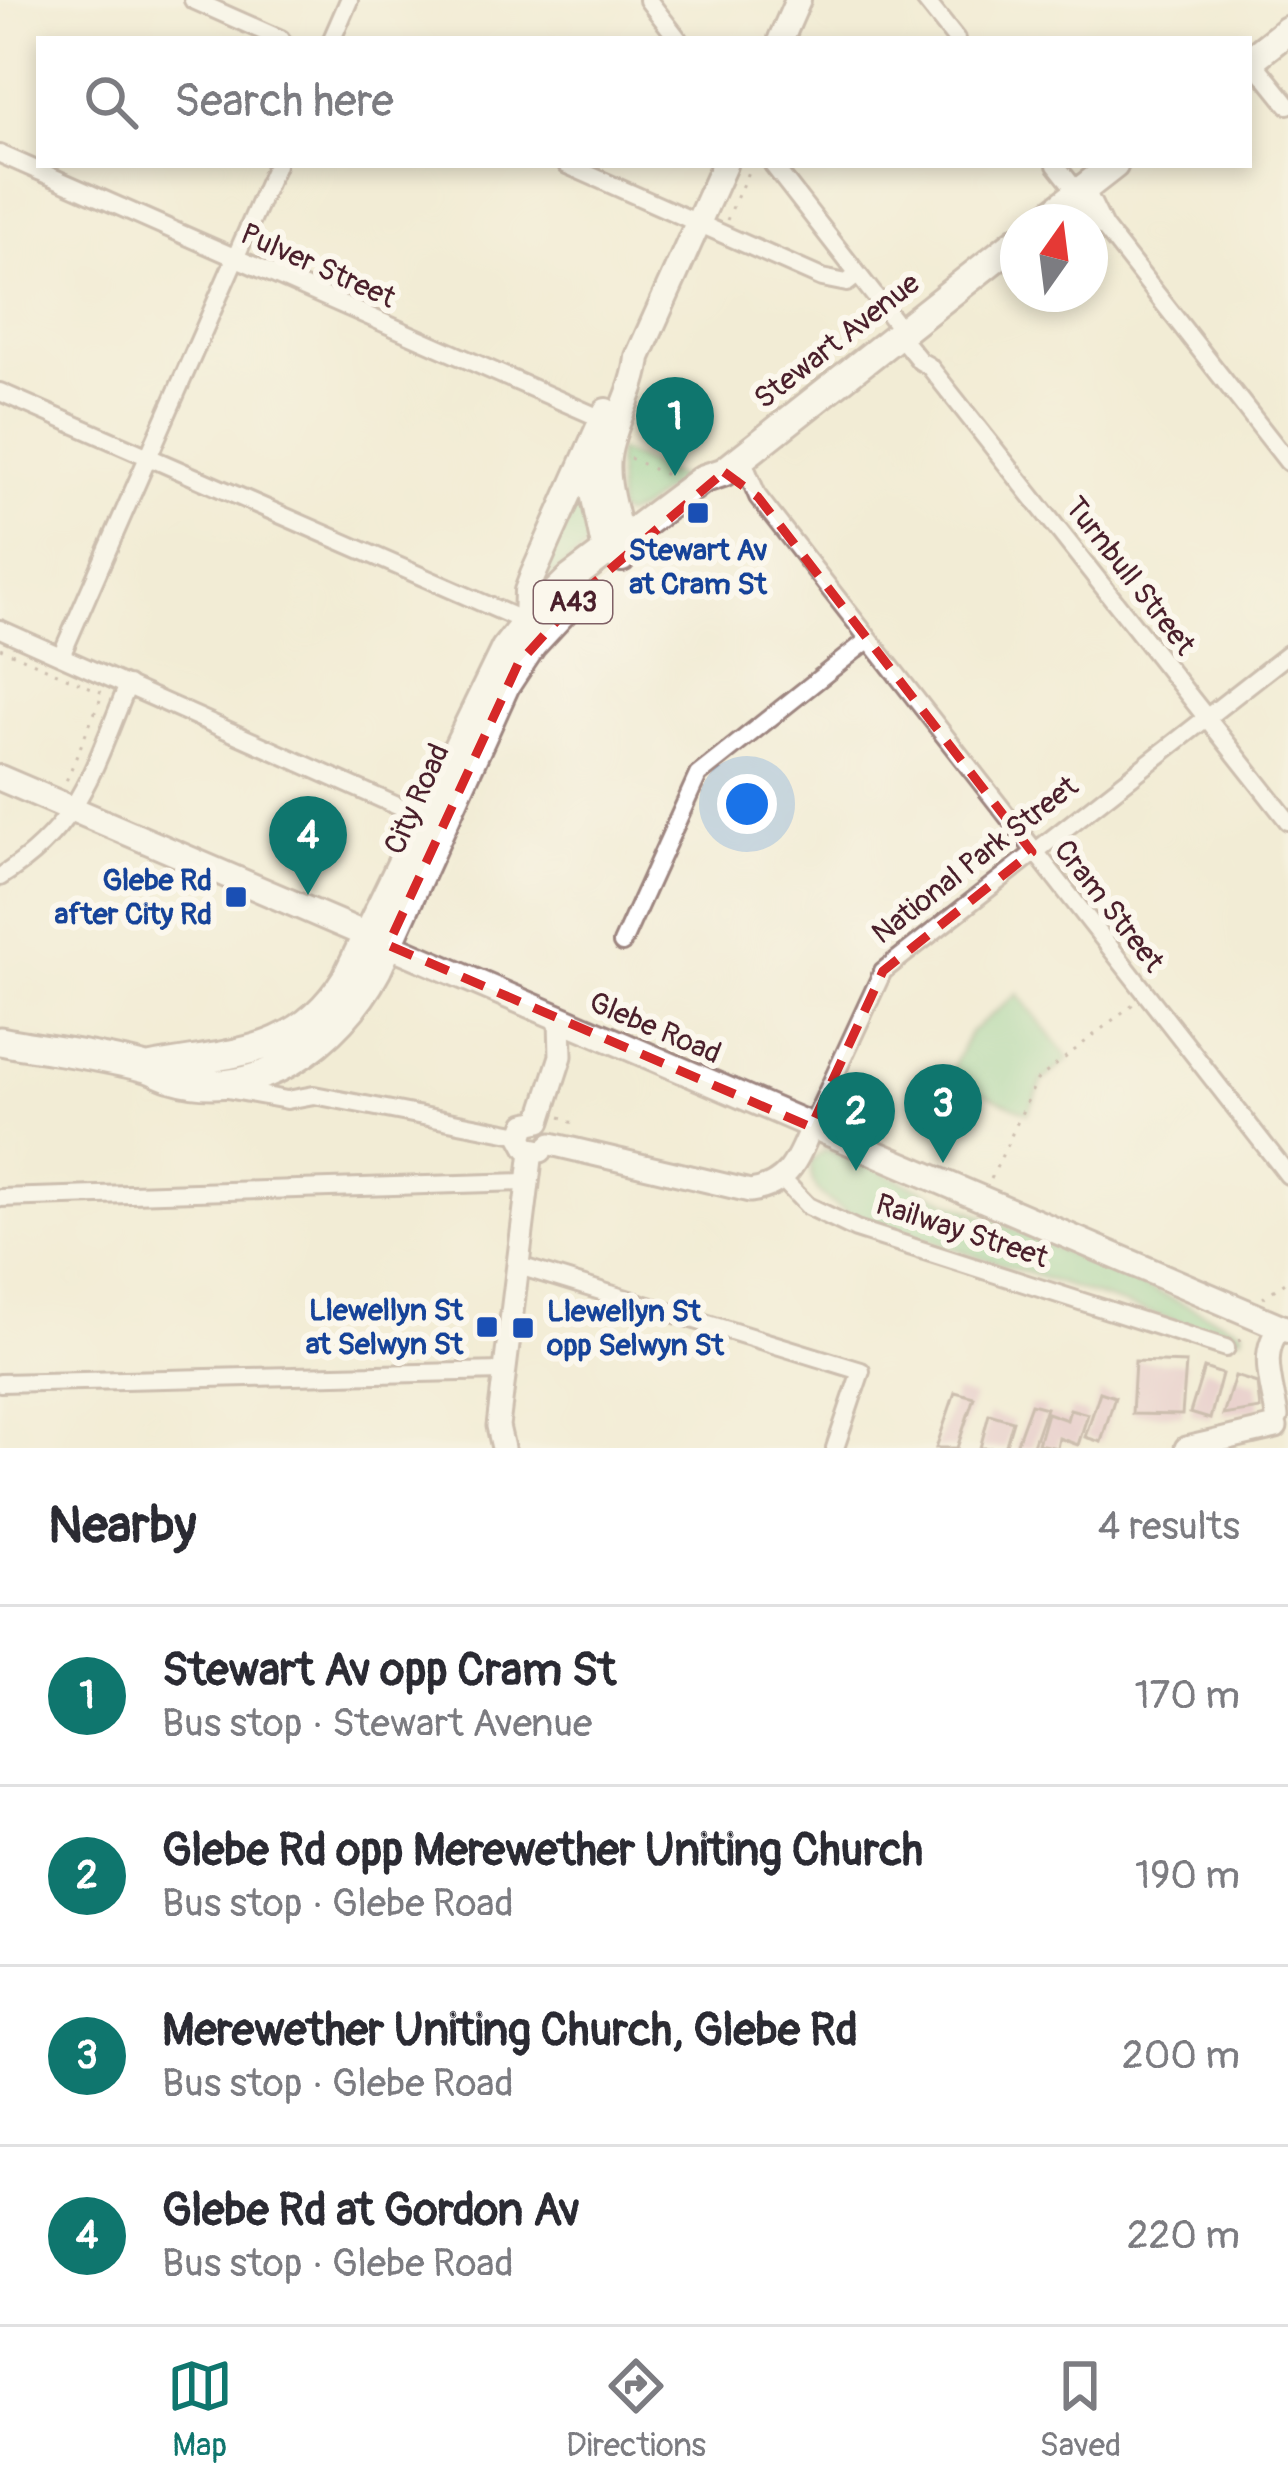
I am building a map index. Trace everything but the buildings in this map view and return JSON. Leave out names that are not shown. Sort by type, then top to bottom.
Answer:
[{"type":"highway","points":[[1252,58],[1288,30]]},
{"type":"highway","points":[[1064,204],[1110,168]]},
{"type":"highway","name":"Stewart Avenue","points":[[526,622],[703,479],[733,466],[1000,254]]},
{"type":"highway","name":"City Road","points":[[0,1041],[162,1074],[289,1036],[320,1013],[377,940],[505,686],[547,627],[616,550]]},
{"type":"highway","name":"A43","points":[[377,940],[422,817],[483,688],[526,622]]},
{"type":"main road","points":[[782,36],[798,0]]},
{"type":"main road","points":[[526,622],[533,575],[586,458],[636,377],[638,357],[723,168]]},
{"type":"main road","points":[[609,422],[608,484],[616,550]]},
{"type":"main road","points":[[586,458],[616,550]]},
{"type":"main road","name":"Glebe Road","points":[[0,778],[70,798],[560,1019],[1284,1322]]},
{"type":"street","points":[[194,0],[274,36]]},
{"type":"street","points":[[333,36],[349,0]]},
{"type":"street","points":[[648,0],[676,36]]},
{"type":"street","points":[[925,0],[954,36]]},
{"type":"street","points":[[1252,62],[1288,105]]},
{"type":"street","name":"Pulver Street","points":[[0,154],[609,422]]},
{"type":"street","points":[[61,656],[275,168]]},
{"type":"street","points":[[574,168],[829,281],[847,283],[857,275]]},
{"type":"street","name":"Turnbull Street","points":[[775,168],[903,330],[920,361],[929,366],[1288,821]]},
{"type":"street","points":[[1059,168],[1288,462]]},
{"type":"street","points":[[0,392],[526,622]]},
{"type":"street","name":"Cram Street","points":[[733,466],[1288,1175]]},
{"type":"street","points":[[0,628],[422,817]]},
{"type":"street","points":[[622,943],[698,775],[868,640]]},
{"type":"street","name":"National Park Street","points":[[783,1180],[796,1162],[883,971],[1288,654]]},
{"type":"street","points":[[0,877],[46,842],[128,685]]},
{"type":"street","points":[[503,1448],[498,1426],[525,1182],[550,1128],[540,1121],[561,1056],[560,1019]]},
{"type":"street","points":[[162,1074],[287,1100],[314,1095],[543,1141],[742,1191],[758,1191],[783,1180]]},
{"type":"street","name":"Railway Street","points":[[783,1180],[808,1206],[856,1229],[1226,1348]]},
{"type":"street","points":[[0,1198],[525,1182]]},
{"type":"street","points":[[516,1265],[860,1371],[835,1448]]},
{"type":"street","points":[[1186,1448],[1283,1420],[1284,1322]]},
{"type":"street","points":[[0,1383],[503,1371]]},
{"type":"path","points":[[726,222],[750,168]]},
{"type":"path","points":[[622,455],[672,477]]},
{"type":"path","points":[[0,648],[105,695],[70,798]]},
{"type":"path","points":[[988,1186],[1036,1080],[1133,1004]]},
{"type":"path","points":[[543,1141],[572,1120],[560,1116],[563,1104]]},
{"type":"path","points":[[1258,1302],[1288,1280]]},
{"type":"highlighted area","points":[[724,472],[758,497],[1032,852],[883,971],[811,1127],[388,945],[518,664],[581,594]]},
{"type":"green space","points":[[617,450],[681,478],[625,516],[618,512]]},
{"type":"green space","points":[[584,487],[587,548],[534,590]]},
{"type":"green space","points":[[1018,994],[1069,1059],[1043,1081],[1028,1113],[948,1077],[970,1032]]},
{"type":"green space","points":[[823,1151],[834,1151],[1243,1330],[1242,1336],[1204,1331],[852,1215],[816,1188],[811,1162]]},
{"type":"place","name":"Stewart Av opp Cram St","points":[[675,476]]},
{"type":"place","name":"Stewart Av at Cram St","points":[[698,513]]},
{"type":"place","name":"Glebe Rd at Gordon Av","points":[[308,895]]},
{"type":"place","name":"Glebe Rd after City Rd","points":[[236,897]]},
{"type":"place","name":"Merewether Uniting Church, Glebe Rd","points":[[943,1163]]},
{"type":"place","name":"Glebe Rd opp Merewether Uniting Church","points":[[856,1171]]},
{"type":"place","name":"Llewellyn St at Selwyn St","points":[[487,1327]]},
{"type":"place","name":"Llewellyn St opp Selwyn St","points":[[523,1328]]}]
